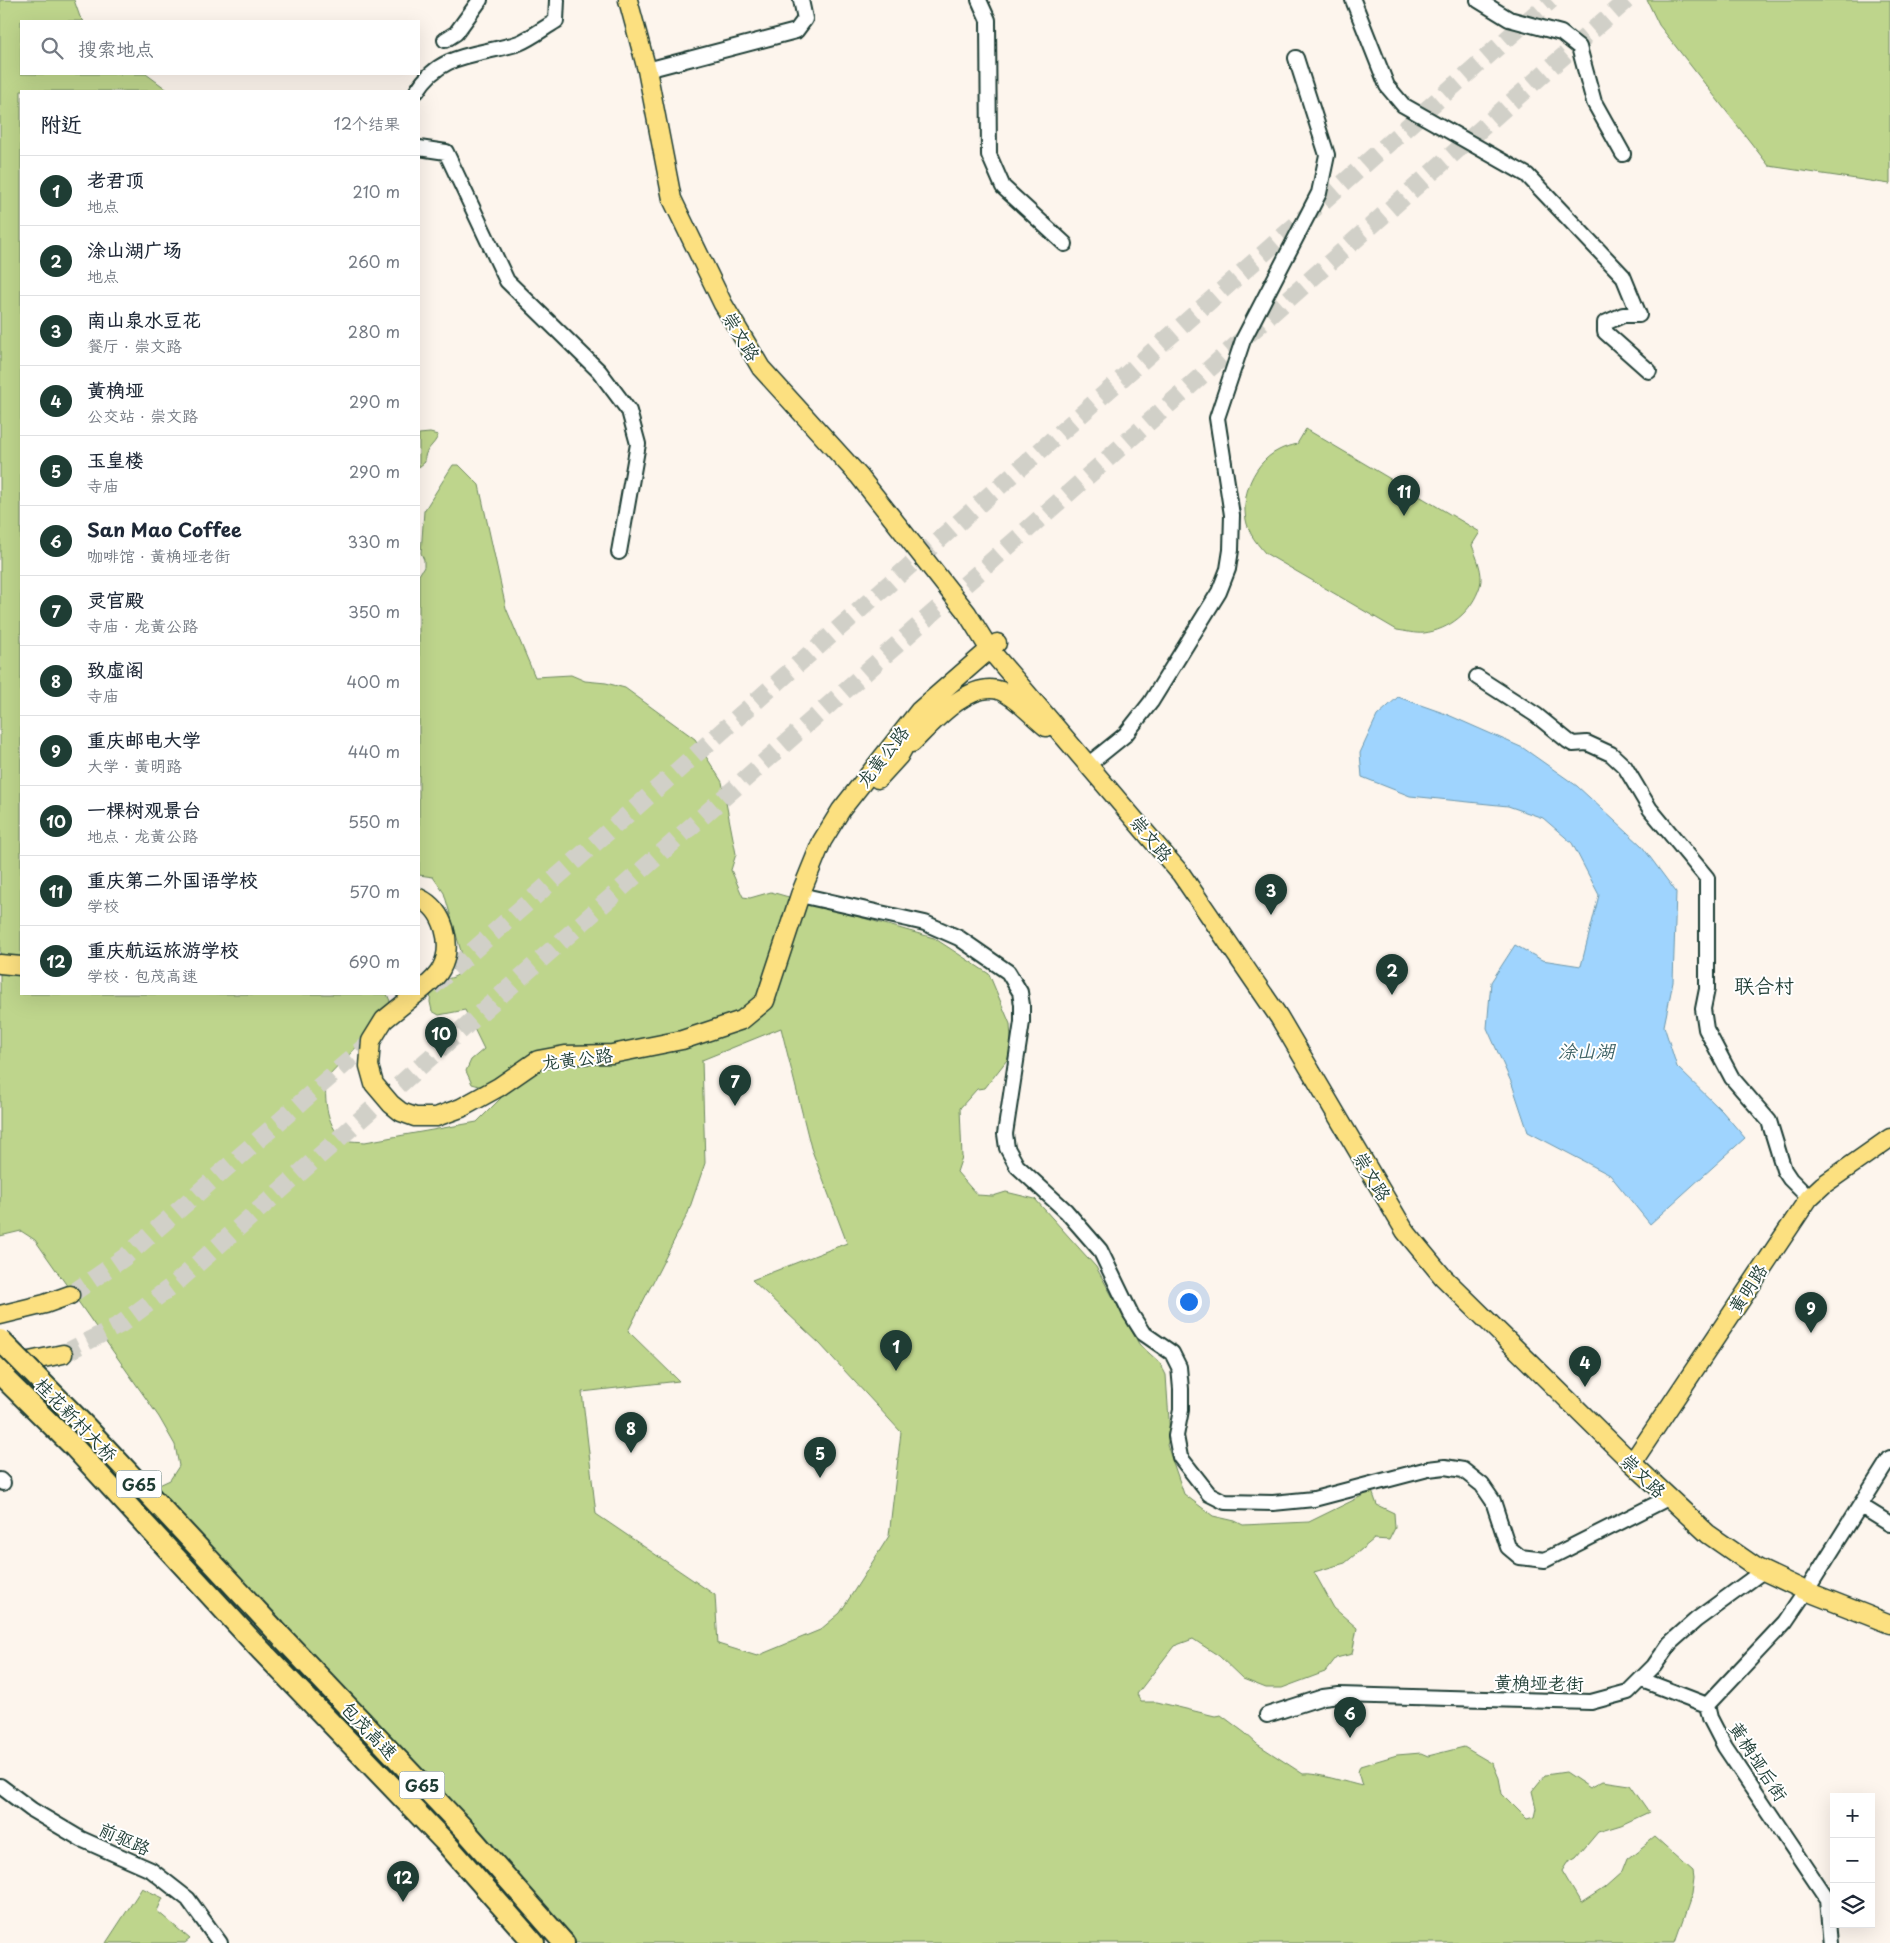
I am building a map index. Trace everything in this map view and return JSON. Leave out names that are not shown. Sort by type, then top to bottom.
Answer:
[{"type":"highway","name":"桂花新村大桥","points":[[0,1340],[87,1428],[275,1630]]},
{"type":"highway","name":"桂花新村大桥","points":[[0,1374],[74,1447],[257,1646]]},
{"type":"highway","name":"包茂高速","points":[[275,1630],[462,1828],[564,1943]]},
{"type":"highway","name":"包茂高速","points":[[257,1646],[444,1841],[534,1943]]},
{"type":"main road","name":"崇文路","points":[[628,0],[647,70],[672,199],[723,304],[761,368],[859,476],[996,649],[1186,863],[1287,1010],[1425,1240],[1448,1267],[1635,1458],[1668,1498],[1708,1534],[1740,1558],[1764,1571],[1890,1613]]},
{"type":"main road","name":"龙黄公路","points":[[415,995],[384,1020],[371,1041],[369,1066],[374,1084],[391,1104],[401,1112],[415,1117],[436,1117],[461,1108],[499,1087],[538,1060],[565,1056],[612,1054],[682,1040],[742,1020],[766,1001],[800,895],[828,831],[924,714],[996,649]]},
{"type":"main road","points":[[891,755],[946,710],[971,694],[989,688],[1010,697],[1094,761]]},
{"type":"main road","name":"龙黄公路","points":[[420,898],[427,901],[441,918],[448,948],[442,969],[420,991]]},
{"type":"main road","points":[[0,964],[20,966]]},
{"type":"main road","name":"黄明路","points":[[1635,1458],[1808,1198],[1823,1185],[1890,1138]]},
{"type":"main road","points":[[0,1315],[46,1304],[70,1295]]},
{"type":"main road","points":[[0,1367],[63,1354]]},
{"type":"main road","name":"崇文路","points":[[1635,1458],[1728,1536],[1809,1586],[1890,1624]]},
{"type":"street","points":[[445,40],[456,33],[480,0]]},
{"type":"street","points":[[418,90],[426,77],[459,56],[520,42],[556,21],[557,0]]},
{"type":"street","points":[[647,70],[796,31],[805,19],[802,0]]},
{"type":"street","points":[[979,0],[988,20],[989,155],[1003,187],[1064,244]]},
{"type":"street","points":[[1353,0],[1387,86],[1403,105],[1527,175],[1623,276],[1639,315],[1623,315],[1605,323],[1605,332],[1650,371]]},
{"type":"street","points":[[1478,0],[1509,19],[1561,32],[1579,46],[1594,102],[1623,154]]},
{"type":"street","points":[[1094,761],[1124,735],[1151,702],[1219,592],[1228,569],[1231,550],[1232,515],[1217,418],[1243,340],[1319,193],[1327,155],[1296,58]]},
{"type":"street","points":[[420,148],[446,152],[507,281],[599,371],[629,411],[638,444],[619,552]]},
{"type":"street","points":[[1477,677],[1536,715],[1568,741],[1574,744],[1588,743],[1611,754],[1618,760],[1625,767],[1650,809],[1707,878],[1707,989],[1703,1009],[1706,1029],[1732,1078],[1768,1121],[1784,1170],[1808,1198]]},
{"type":"street","points":[[800,895],[925,923],[960,938],[995,961],[1016,982],[1020,992],[1022,1022],[1006,1134],[1007,1148],[1017,1166],[1066,1212],[1100,1250],[1131,1314],[1143,1332],[1172,1353],[1179,1367],[1181,1389],[1181,1410],[1176,1436],[1180,1457],[1209,1494],[1224,1502],[1272,1503],[1314,1499],[1428,1469],[1454,1468],[1463,1470],[1482,1485],[1493,1501],[1508,1547],[1520,1557],[1544,1560],[1668,1498]]},
{"type":"street","points":[[1642,1680],[1707,1705],[1785,1622],[1890,1458]]},
{"type":"street","points":[[1861,1506],[1890,1524]]},
{"type":"street","name":"黄桷垭老街","points":[[1267,1715],[1323,1697],[1339,1695],[1591,1702],[1628,1692],[1642,1680],[1676,1638],[1696,1620],[1764,1571]]},
{"type":"street","name":"黄桷垭后街","points":[[1707,1705],[1710,1718],[1725,1747],[1828,1900],[1832,1943]]},
{"type":"street","name":"前驱路","points":[[0,1786],[32,1810],[81,1839],[151,1870],[188,1899],[220,1943]]},
{"type":"green space","points":[[0,0],[74,0],[80,17],[83,20],[20,20],[20,75],[147,75],[168,90],[20,90],[20,995],[387,995],[390,1001],[386,1016],[327,1078],[326,1104],[328,1113],[334,1129],[340,1136],[348,1141],[365,1142],[477,1122],[501,1098],[497,1091],[472,1084],[466,1071],[471,1060],[484,1049],[465,1010],[439,1015],[432,1011],[430,1002],[432,979],[452,978],[465,965],[444,893],[433,877],[420,875],[420,573],[424,567],[421,553],[424,511],[453,465],[459,465],[479,485],[506,608],[535,677],[571,675],[585,681],[606,683],[625,688],[695,739],[722,782],[736,854],[731,870],[743,897],[750,898],[771,892],[934,938],[989,974],[1010,1024],[1010,1056],[985,1088],[977,1089],[960,1108],[962,1157],[957,1172],[977,1195],[993,1196],[1006,1192],[1035,1199],[1096,1267],[1139,1344],[1160,1363],[1166,1375],[1170,1436],[1167,1445],[1184,1494],[1213,1516],[1235,1521],[1243,1525],[1309,1522],[1372,1491],[1377,1505],[1394,1513],[1395,1528],[1389,1540],[1374,1539],[1345,1563],[1314,1572],[1334,1608],[1357,1628],[1352,1654],[1336,1658],[1325,1672],[1282,1688],[1266,1688],[1243,1679],[1219,1656],[1193,1639],[1174,1646],[1137,1694],[1141,1702],[1157,1702],[1215,1716],[1221,1715],[1257,1744],[1303,1774],[1323,1776],[1362,1786],[1358,1772],[1360,1766],[1397,1755],[1421,1753],[1428,1756],[1464,1747],[1493,1764],[1499,1778],[1502,1794],[1527,1819],[1534,1817],[1536,1808],[1532,1791],[1545,1775],[1566,1772],[1590,1788],[1603,1781],[1630,1785],[1649,1812],[1621,1825],[1598,1832],[1576,1858],[1567,1863],[1562,1871],[1581,1903],[1604,1888],[1622,1872],[1627,1859],[1655,1837],[1693,1871],[1692,1894],[1675,1943],[570,1943],[155,1487],[170,1480],[179,1466],[175,1445],[159,1417],[35,1240],[21,1231],[0,1236]],"holes":[[[781,1028],[811,1148],[847,1243],[752,1280],[820,1344],[901,1432],[889,1536],[840,1613],[820,1630],[757,1656],[718,1644],[715,1595],[596,1514],[582,1392],[679,1381],[628,1331],[688,1213],[705,1163],[702,1060]]]},
{"type":"green space","points":[[1647,0],[1890,0],[1890,184],[1769,166],[1659,25]]},
{"type":"green space","points":[[1306,429],[1480,532],[1472,545],[1480,570],[1480,586],[1465,612],[1451,624],[1424,633],[1397,630],[1265,553],[1259,546],[1251,534],[1247,523],[1245,511],[1248,487],[1253,475],[1269,456],[1281,449],[1297,444]]},
{"type":"green space","points":[[430,433],[438,435],[427,451],[425,462],[420,466],[420,434]]},
{"type":"green space","points":[[142,1888],[163,1898],[157,1911],[190,1939],[185,1943],[106,1943]]},
{"type":"water","name":"涂山湖","points":[[1398,697],[1446,714],[1523,748],[1577,786],[1641,845],[1676,892],[1673,982],[1664,1026],[1677,1067],[1722,1111],[1745,1138],[1650,1224],[1610,1175],[1528,1132],[1512,1084],[1487,1028],[1491,982],[1515,945],[1542,960],[1581,966],[1599,895],[1572,843],[1543,818],[1508,806],[1410,796],[1362,777],[1360,753],[1377,716]]},
{"type":"tunnel","points":[[432,987],[1551,0]]},
{"type":"tunnel","points":[[63,1354],[121,1324],[176,1283],[1627,0]]},
{"type":"tunnel","points":[[70,1295],[125,1257],[379,1034]]},
{"type":"place","name":"重庆第二外国语学校","points":[[1404,516]]},
{"type":"place","name":"南山泉水豆花","points":[[1271,915]]},
{"type":"place","name":"涂山湖广场","points":[[1392,995]]},
{"type":"place","name":"一棵树观景台","points":[[441,1058]]},
{"type":"place","name":"灵官殿","points":[[735,1106]]},
{"type":"place","name":"重庆邮电大学","points":[[1811,1333]]},
{"type":"place","name":"老君顶","points":[[896,1371]]},
{"type":"place","name":"黄桷垭","points":[[1585,1387]]},
{"type":"place","name":"致虚阁","points":[[631,1453]]},
{"type":"place","name":"玉皇楼","points":[[820,1478]]},
{"type":"place","name":"San Mao Coffee","points":[[1350,1738]]},
{"type":"place","name":"重庆航运旅游学校","points":[[403,1902]]},
{"type":"district","name":"联合村","points":[[1764,985]]}]
